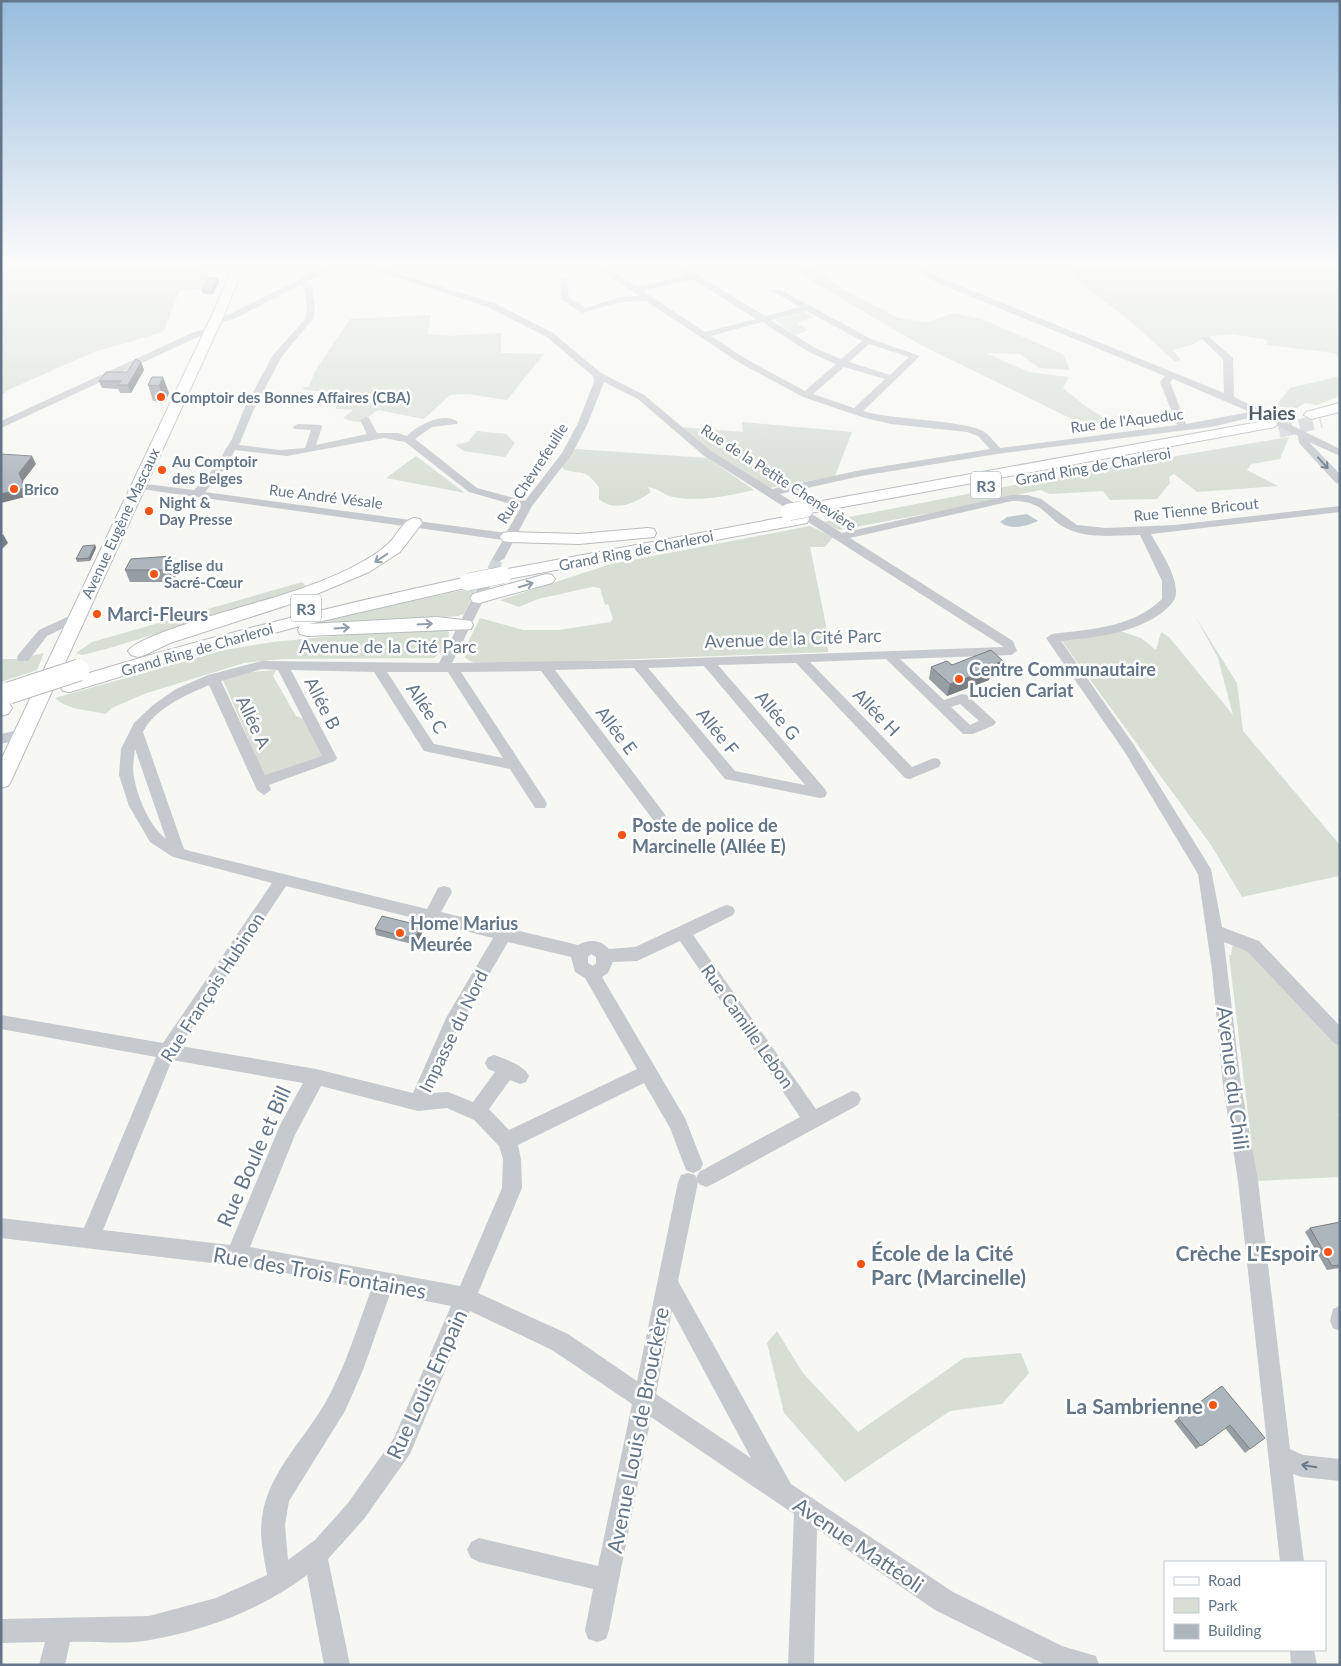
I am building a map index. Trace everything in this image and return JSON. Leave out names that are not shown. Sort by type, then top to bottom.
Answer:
[{"type":"highway","points":[[1316,418],[1339,408]]},
{"type":"highway","name":"Grand Ring de Charleroi","points":[[504,566],[643,548],[803,514],[1269,423]]},
{"type":"highway","name":"Grand Ring de Charleroi","points":[[3,701],[75,678],[299,621],[477,584],[504,566],[679,532],[803,514]]},
{"type":"highway","points":[[138,652],[163,639],[294,597],[363,568],[394,548],[414,522]]},
{"type":"highway","points":[[509,536],[579,539],[658,531],[679,532]]},
{"type":"highway","points":[[477,584],[622,556],[643,548]]},
{"type":"highway","name":"Grand Ring de Charleroi","points":[[75,678],[138,652],[295,610],[477,584]]},
{"type":"highway","points":[[208,645],[224,645],[273,635],[330,629],[437,623],[464,625]]},
{"type":"main road","name":"Avenue Eugène Mascaux","points":[[1,781],[38,707],[76,617],[205,343]]},
{"type":"street","points":[[1,425],[180,343]]},
{"type":"street","points":[[197,494],[219,468],[232,447],[278,355],[289,343]]},
{"type":"street","name":"Rue de la Petite Chenevière","points":[[559,343],[598,375],[641,398],[707,453],[1009,644],[1011,651]]},
{"type":"street","points":[[714,343],[742,361],[806,395],[856,412],[891,421],[969,429],[982,434],[997,452]]},
{"type":"street","points":[[800,343],[844,364],[891,378]]},
{"type":"street","points":[[806,395],[844,364],[866,343]]},
{"type":"street","points":[[856,412],[915,356],[873,343]]},
{"type":"street","points":[[1094,343],[1228,398],[1269,423],[1306,436],[1340,453]]},
{"type":"street","points":[[1211,343],[1228,358],[1228,398]]},
{"type":"street","points":[[1172,374],[1166,382],[1183,428]]},
{"type":"street","name":"Rue Chèvrefeuille","points":[[504,566],[509,536],[527,505],[567,454],[583,423],[599,382],[598,375]]},
{"type":"street","points":[[365,420],[374,437]]},
{"type":"street","points":[[409,440],[420,430],[430,426],[453,422]]},
{"type":"street","name":"Rue de l'Aqueduc","points":[[770,493],[860,473],[997,452],[1183,428],[1269,423]]},
{"type":"street","points":[[298,427],[317,428],[310,448]]},
{"type":"street","points":[[232,447],[288,453],[374,437],[398,435],[409,440],[473,490],[527,505]]},
{"type":"street","points":[[1306,436],[1303,438],[1303,441],[1340,481]]},
{"type":"street","name":"Rue André Vésale","points":[[138,486],[414,522],[494,536],[509,536]]},
{"type":"street","name":"Rue Tienne Bricout","points":[[840,537],[1012,498],[1029,498],[1042,503],[1058,518],[1074,529],[1144,531],[1210,526],[1340,509]]},
{"type":"street","name":"Avenue du Chili","points":[[1144,531],[1166,579],[1170,594],[1167,602],[1142,622],[1116,629],[1052,638],[1129,748],[1206,873],[1232,1086],[1248,1181],[1292,1561]]},
{"type":"street","points":[[477,584],[448,667],[504,746],[540,804]]},
{"type":"street","points":[[23,658],[43,633],[76,617]]},
{"type":"street","name":"Avenue de la Cité Parc","points":[[581,953],[165,849],[149,834],[132,799],[124,772],[126,752],[136,732],[158,706],[187,688],[213,678],[262,664],[448,667],[1011,651]]},
{"type":"street","points":[[889,655],[942,706]]},
{"type":"street","name":"Allée H","points":[[799,658],[910,774],[934,763]]},
{"type":"street","name":"Allée G","points":[[707,661],[820,793]]},
{"type":"street","name":"Allée F","points":[[637,663],[730,775],[820,793]]},
{"type":"street","name":"Allée B","points":[[282,665],[330,758]]},
{"type":"street","name":"Allée E","points":[[544,665],[659,817]]},
{"type":"street","name":"Allée C","points":[[378,667],[429,748],[515,765]]},
{"type":"street","name":"Allée A","points":[[213,678],[263,786],[330,758]]},
{"type":"street","points":[[136,732],[178,853]]},
{"type":"street","points":[[1,739],[23,734]]},
{"type":"street","points":[[485,759],[500,752],[504,746]]},
{"type":"street","name":"Rue François Hubinon","points":[[90,1238],[167,1051],[283,879]]},
{"type":"street","points":[[431,916],[444,892]]},
{"type":"street","points":[[727,912],[637,954],[606,956],[600,950],[593,948],[581,953],[577,960],[579,966],[590,972],[678,1124],[696,1175],[813,1120],[852,1099]]},
{"type":"street","points":[[1214,930],[1253,946],[1340,1038]]},
{"type":"street","name":"Rue Camille Lebon","points":[[683,933],[813,1120]]},
{"type":"street","name":"Impasse du Nord","points":[[418,1103],[452,1023],[504,934]]},
{"type":"street","points":[[590,972],[603,967],[606,956]]},
{"type":"street","points":[[1,1022],[316,1077],[418,1103],[448,1100],[481,1114],[507,1141],[648,1072]]},
{"type":"street","points":[[476,1112],[507,1070]]},
{"type":"street","name":"Rue Boule et Bill","points":[[236,1256],[287,1131],[316,1077]]},
{"type":"street","name":"Rue Louis Empain","points":[[1,1631],[149,1628],[218,1610],[280,1581],[315,1555],[356,1511],[402,1446],[512,1188],[512,1159],[507,1141]]},
{"type":"street","name":"Avenue Louis de Brouckère","points":[[597,1630],[667,1281],[696,1175]]},
{"type":"street","name":"Rue des Trois Fontaines","points":[[1,1228],[270,1260],[466,1298],[560,1342],[644,1398]]},
{"type":"street","name":"Avenue Louis de Brouckère","points":[[667,1281],[783,1493]]},
{"type":"street","points":[[280,1581],[275,1544],[274,1511],[282,1489],[328,1420],[350,1379],[384,1282]]},
{"type":"street","points":[[1340,1316],[1340,1321]]},
{"type":"street","name":"Avenue Mattéoli","points":[[644,1398],[806,1510],[944,1601],[1059,1658],[1087,1665]]},
{"type":"street","points":[[1280,1456],[1302,1466],[1340,1470]]},
{"type":"street","points":[[801,1665],[806,1510]]},
{"type":"street","points":[[479,1550],[607,1580]]},
{"type":"street","points":[[315,1555],[337,1665]]},
{"type":"street","points":[[52,1665],[61,1629]]},
{"type":"street","points":[[1302,1651],[1304,1665]]},
{"type":"green space","points":[[1,343],[126,343],[94,352],[8,390],[1,396]]},
{"type":"green space","points":[[334,343],[501,343],[501,353],[544,354],[507,400],[468,394],[450,395],[424,419],[378,410],[359,422],[343,418],[353,410],[335,409],[338,404],[360,401],[365,397],[342,398],[338,393],[305,390],[302,387],[309,387],[315,371]]},
{"type":"green space","points":[[917,343],[1037,343],[1063,354],[1070,370],[1039,368],[1020,354],[986,353],[1029,372],[1069,377],[1063,388],[1088,408],[1113,423],[1082,424]]},
{"type":"green space","points":[[1154,343],[1196,343],[1173,350],[1181,360],[1175,362]]},
{"type":"green space","points":[[1267,343],[1340,343],[1340,362],[1335,353],[1267,345]]},
{"type":"green space","points":[[1340,376],[1340,396],[1317,405],[1305,403],[1297,408],[1280,407],[1278,403],[1290,388]]},
{"type":"green space","points":[[742,422],[852,432],[835,476],[769,488],[717,457],[680,427],[743,432]]},
{"type":"green space","points":[[477,431],[506,434],[515,443],[505,457],[464,451],[455,445],[468,442]]},
{"type":"green space","points":[[1289,437],[1280,459],[1251,464],[1247,470],[1278,486],[1197,492],[1174,474],[1169,477],[1170,483],[1157,499],[1110,500],[1103,491],[1050,494],[1040,490],[958,508],[839,530],[823,522],[1082,472]]},
{"type":"green space","points":[[572,450],[708,458],[754,490],[704,499],[693,499],[673,497],[648,487],[651,492],[639,500],[625,505],[612,505],[599,499],[599,487],[589,476],[563,469],[561,465]]},
{"type":"green space","points":[[416,456],[465,493],[386,478]]},
{"type":"green space","points":[[810,526],[833,537],[825,547],[810,547],[827,630],[828,652],[499,664],[474,663],[465,658],[464,650],[480,618],[523,630],[559,630],[610,622],[613,619],[608,604],[605,605],[600,588],[592,587],[538,599],[519,607],[500,600],[611,564]]},
{"type":"green space","points":[[302,582],[306,586],[264,601],[106,649],[82,655],[76,653],[92,642]]},
{"type":"green space","points":[[477,587],[464,614],[458,616],[288,628]]},
{"type":"green space","points":[[1195,616],[1237,683],[1243,731],[1340,845],[1340,881],[1339,876],[1242,897],[1211,845],[1061,640],[1120,631],[1141,638],[1156,650],[1161,632],[1169,637],[1233,715],[1218,658]]},
{"type":"green space","points":[[434,626],[449,632],[448,646],[434,658],[282,659],[244,663],[144,694],[112,708],[105,714],[72,707],[55,698],[224,650],[273,642]]},
{"type":"green space","points":[[44,653],[37,670],[1,682],[1,659],[18,659]]},
{"type":"green space","points":[[276,670],[273,676],[296,716],[306,720],[325,756],[266,780],[223,680],[251,672]]},
{"type":"green space","points":[[1233,943],[1250,951],[1340,1047],[1340,1113],[1337,1114],[1340,1118],[1340,1177],[1256,1181],[1229,955],[1231,955]]},
{"type":"green space","points":[[777,1331],[803,1373],[858,1432],[964,1358],[1021,1353],[1029,1373],[1002,1404],[950,1411],[845,1482],[784,1413],[767,1343]]},
{"type":"shaded area","points":[[1027,514],[1038,521],[1014,527],[1000,522],[1007,517]]},
{"type":"building","points":[[136,359],[141,362],[128,385],[117,385],[121,381],[99,381],[106,372],[127,372]]},
{"type":"building","points":[[152,377],[163,377],[159,386],[148,385]]},
{"type":"building","name":"Brico","points":[[1,454],[32,456],[19,473],[25,488],[1,494]]},
{"type":"building","points":[[95,545],[89,558],[76,559],[83,546]]},
{"type":"building","points":[[172,556],[171,560],[175,563],[168,566],[167,570],[125,570],[131,559]]},
{"type":"building","points":[[991,650],[1003,661],[989,666],[992,669],[950,684],[931,667],[947,661],[952,665]]},
{"type":"building","points":[[382,916],[422,926],[414,939],[375,929]]},
{"type":"building","name":"Crèche L'Espoir","points":[[1340,1222],[1340,1265],[1332,1266],[1310,1228]]},
{"type":"building","name":"La Sambrienne","points":[[1222,1386],[1265,1438],[1250,1449],[1230,1425],[1201,1446],[1178,1418]]},
{"type":"tunnel","points":[[1279,431],[1321,421]]},
{"type":"tunnel","points":[[485,585],[498,559]]},
{"type":"place","name":"Comptoir des Bonnes Affaires (CBA)","points":[[161,397]]},
{"type":"place","name":"Au Comptoir des Belges","points":[[162,470]]},
{"type":"place","name":"Brico","points":[[14,489]]},
{"type":"place","name":"Night & Day Presse","points":[[149,511]]},
{"type":"place","name":"Église du Sacré-Cœur","points":[[154,574]]},
{"type":"place","name":"Marci-Fleurs","points":[[97,614]]},
{"type":"place","name":"Centre Communautaire Lucien Cariat","points":[[959,679]]},
{"type":"place","name":"Poste de police de Marcinelle (Allée E)","points":[[622,835]]},
{"type":"place","name":"Home Marius Meurée","points":[[400,933]]},
{"type":"place","name":"Crèche L'Espoir","points":[[1328,1252]]},
{"type":"place","name":"École de la Cité Parc (Marcinelle)","points":[[861,1264]]},
{"type":"place","name":"La Sambrienne","points":[[1213,1405]]},
{"type":"district","name":"Haies","points":[[1272,412]]}]
